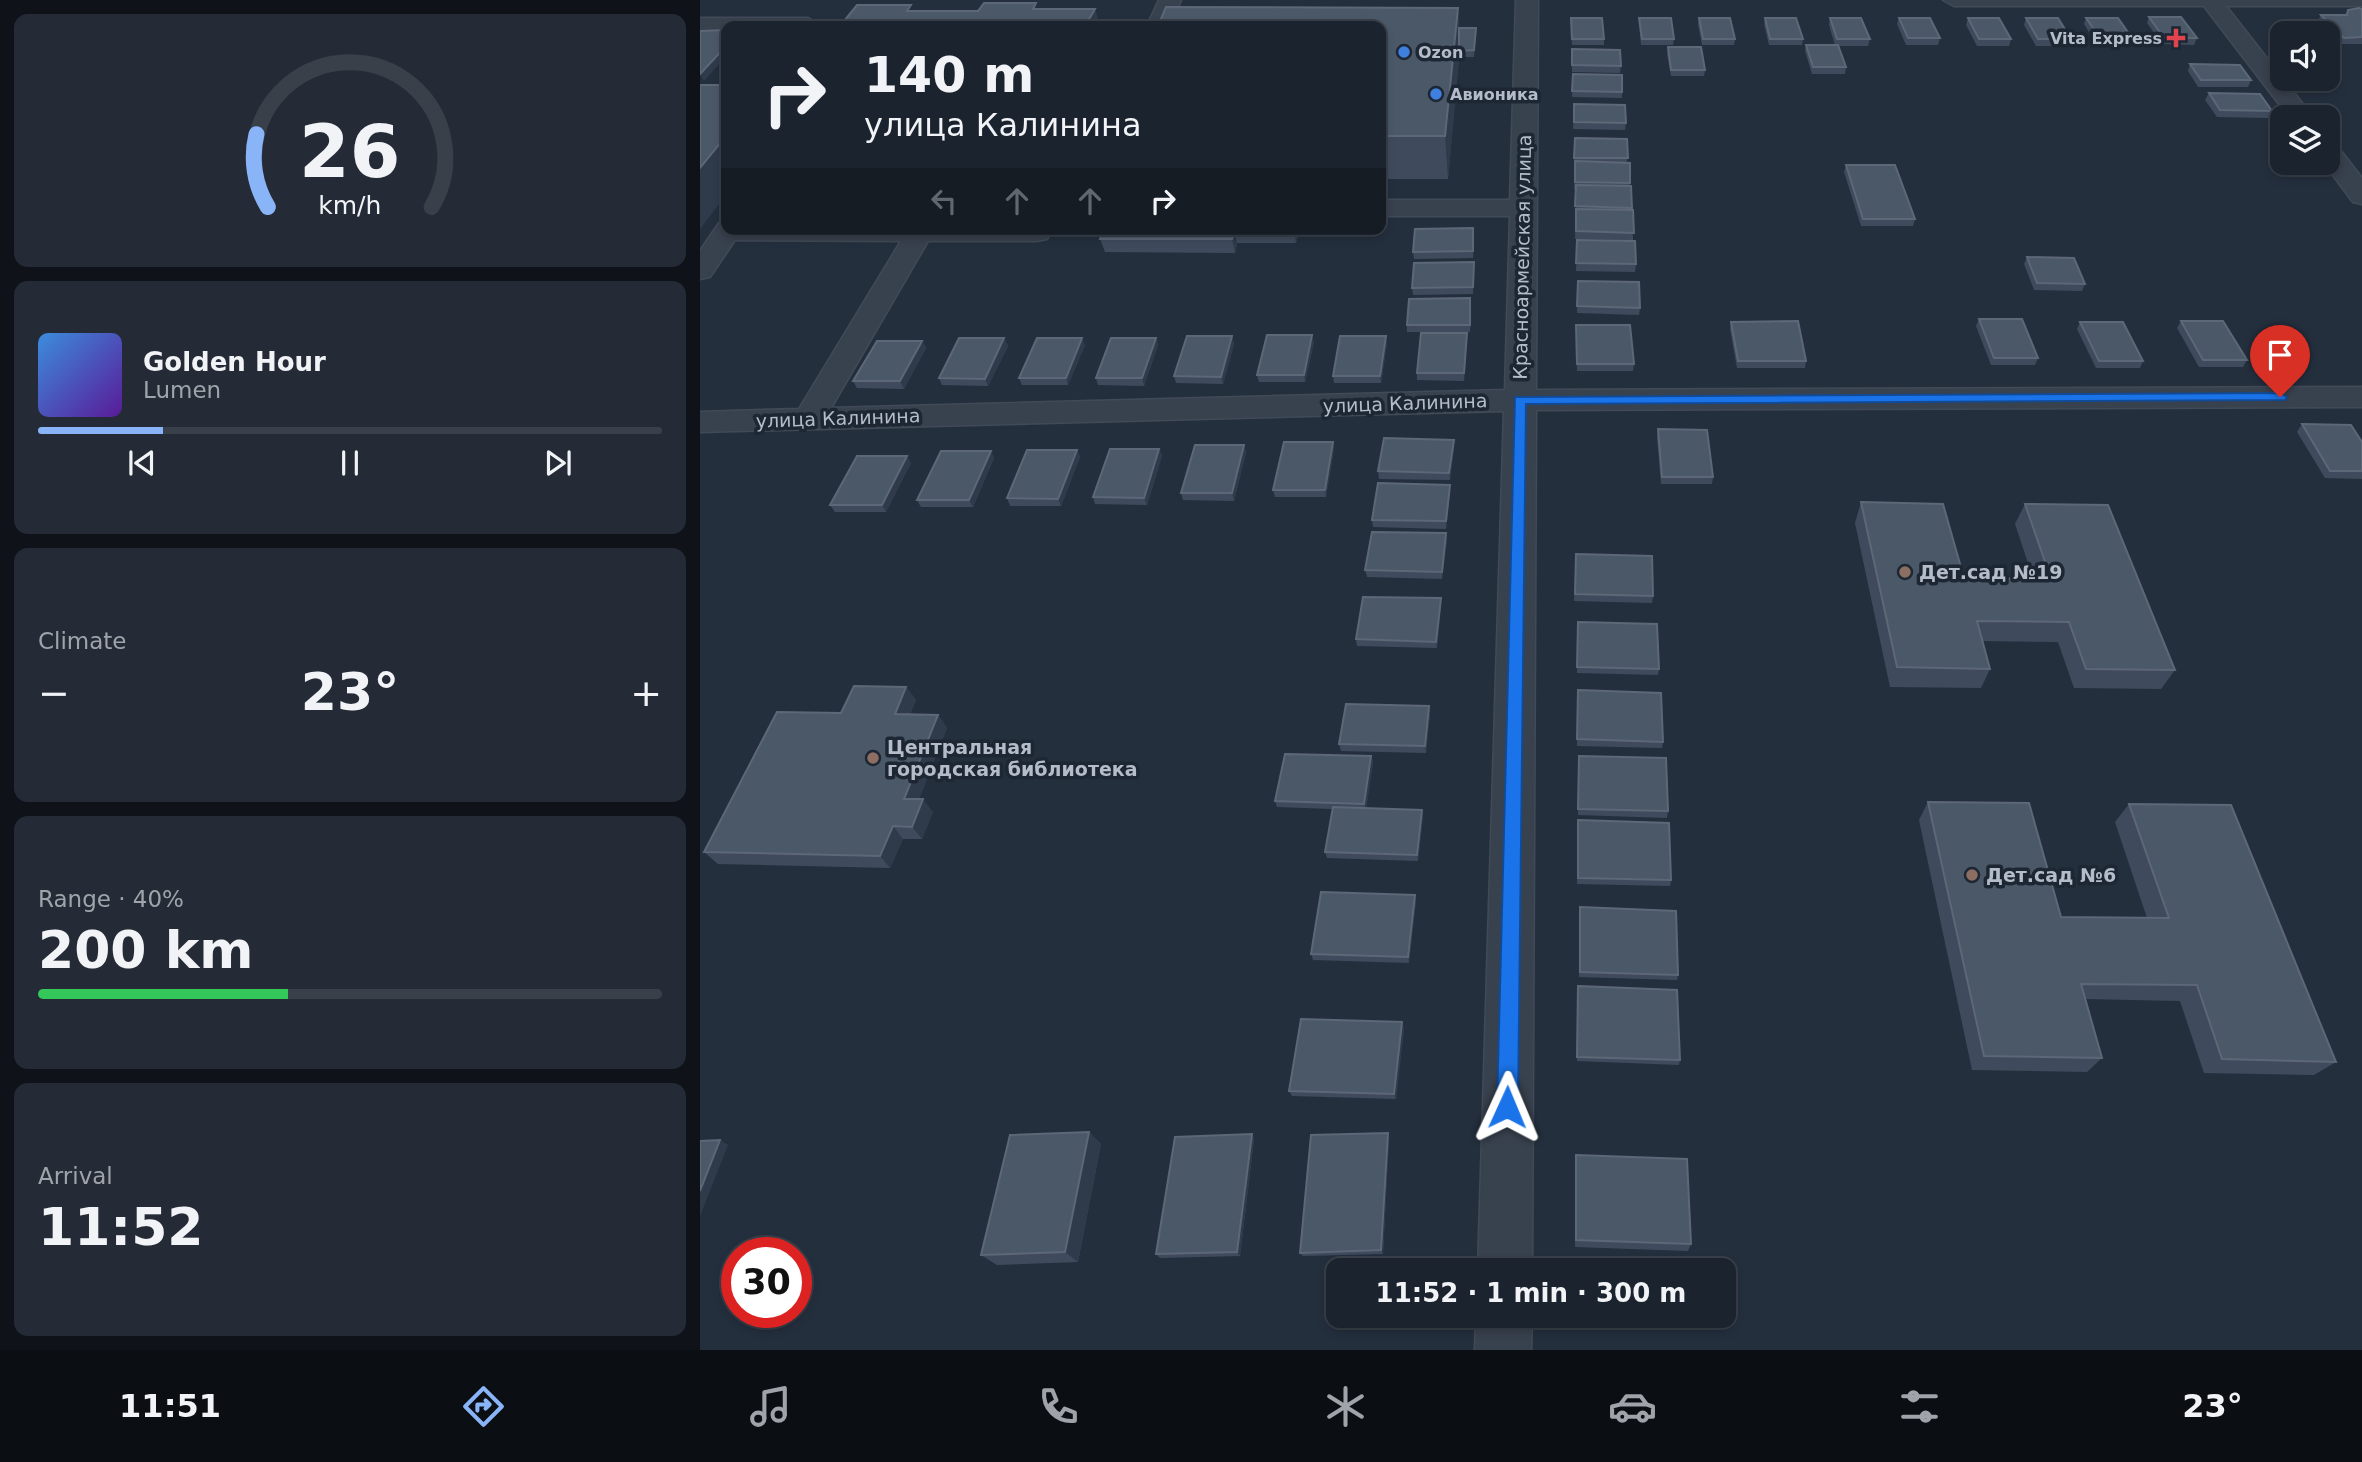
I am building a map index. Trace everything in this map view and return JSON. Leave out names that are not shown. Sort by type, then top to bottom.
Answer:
[{"type":"street","points":[[1160,21],[1170,0]]},
{"type":"street","name":"Красноармейская улица","points":[[1504,1258],[1527,0]]},
{"type":"street","points":[[1954,0],[2362,0]]},
{"type":"street","points":[[2211,0],[2292,105]]},
{"type":"street","points":[[790,21],[812,20]]},
{"type":"street","points":[[700,25],[721,24]]},
{"type":"street","points":[[2340,167],[2362,196]]},
{"type":"street","points":[[1386,206],[1523,208]]},
{"type":"street","points":[[700,271],[725,235]]},
{"type":"street","points":[[809,419],[918,235]]},
{"type":"street","name":"улица Калинина","points":[[700,422],[1520,400],[2362,397]]},
{"type":"street","points":[[1503,1350],[1504,1328]]},
{"type":"building","points":[[984,3],[1036,3],[1033,9],[1095,9],[1088,21],[844,21],[857,5],[911,5],[907,11],[978,11]]},
{"type":"building","points":[[1166,7],[1458,8],[1445,136],[1386,136],[1386,21],[1160,21]]},
{"type":"building","points":[[2362,9],[2362,37],[2344,38],[2340,34],[2340,21],[2327,21],[2321,15],[2347,15],[2348,10]]},
{"type":"building","points":[[2149,17],[2181,17],[2197,38],[2164,38]]},
{"type":"building","points":[[1571,18],[1602,18],[1604,39],[1572,39]]},
{"type":"building","points":[[1639,18],[1671,18],[1674,39],[1642,39]]},
{"type":"building","points":[[1699,18],[1730,18],[1735,39],[1703,39]]},
{"type":"building","points":[[1765,18],[1796,18],[1803,39],[1770,39]]},
{"type":"building","points":[[1830,18],[1861,18],[1870,39],[1837,39]]},
{"type":"building","points":[[1899,18],[1930,18],[1940,38],[1908,38]]},
{"type":"building","points":[[1968,18],[1999,18],[2011,39],[1979,39]]},
{"type":"building","points":[[2026,18],[2058,18],[2071,39],[2038,39]]},
{"type":"building","points":[[2086,18],[2118,18],[2132,38],[2100,38]]},
{"type":"building","points":[[1459,28],[1476,28],[1474,50],[1459,51]]},
{"type":"building","points":[[721,30],[721,51],[700,74],[700,31]]},
{"type":"building","points":[[1806,45],[1838,45],[1846,67],[1813,67]]},
{"type":"building","points":[[1668,47],[1701,47],[1705,70],[1671,70]]},
{"type":"building","points":[[1572,49],[1620,50],[1621,66],[1572,65]]},
{"type":"building","points":[[2190,64],[2240,65],[2251,80],[2201,80]]},
{"type":"building","points":[[1573,74],[1622,75],[1622,92],[1572,91]]},
{"type":"building","points":[[700,85],[721,85],[721,142],[700,168]]},
{"type":"building","points":[[2209,93],[2260,94],[2270,108],[2270,111],[2220,110]]},
{"type":"building","points":[[1574,104],[1625,105],[1626,123],[1574,122]]},
{"type":"building","points":[[1575,138],[1627,139],[1628,158],[1574,158]]},
{"type":"building","points":[[1575,161],[1630,163],[1630,183],[1575,182]]},
{"type":"building","points":[[1846,165],[1895,165],[1915,219],[1863,219]]},
{"type":"building","points":[[1576,185],[1631,186],[1632,208],[1575,206]]},
{"type":"building","points":[[1576,209],[1633,210],[1634,233],[1576,231]]},
{"type":"building","points":[[1473,228],[1473,251],[1413,252],[1415,229]]},
{"type":"building","points":[[1102,235],[1233,235],[1232,239],[1100,239]]},
{"type":"building","points":[[1577,240],[1635,241],[1636,264],[1576,263]]},
{"type":"building","points":[[2027,257],[2074,258],[2085,284],[2037,283]]},
{"type":"building","points":[[1474,262],[1473,287],[1412,288],[1414,263]]},
{"type":"building","points":[[1578,281],[1639,282],[1640,308],[1577,306]]},
{"type":"building","points":[[1470,298],[1470,325],[1407,325],[1409,299]]},
{"type":"building","points":[[1979,319],[2022,319],[2038,358],[1994,358]]},
{"type":"building","points":[[1798,321],[1806,361],[1738,361],[1731,322]]},
{"type":"building","points":[[2181,321],[2223,321],[2247,360],[2203,360]]},
{"type":"building","points":[[2080,322],[2123,322],[2143,361],[2099,361]]},
{"type":"building","points":[[1576,325],[1630,325],[1634,364],[1577,364]]},
{"type":"building","points":[[1421,333],[1467,333],[1464,373],[1417,373]]},
{"type":"building","points":[[1267,335],[1312,335],[1304,375],[1257,375]]},
{"type":"building","points":[[1187,336],[1232,336],[1221,377],[1174,376]]},
{"type":"building","points":[[1340,336],[1386,336],[1380,376],[1333,376]]},
{"type":"building","points":[[959,338],[1004,338],[985,379],[939,378]]},
{"type":"building","points":[[1037,338],[1082,338],[1066,378],[1019,378]]},
{"type":"building","points":[[1111,338],[1156,338],[1142,378],[1096,378]]},
{"type":"building","points":[[877,341],[922,341],[900,381],[853,381]]},
{"type":"building","points":[[2302,424],[2351,425],[2362,442],[2362,471],[2330,471]]},
{"type":"building","points":[[1658,429],[1707,430],[1713,477],[1662,477]]},
{"type":"building","points":[[1384,438],[1454,440],[1449,473],[1378,471]]},
{"type":"building","points":[[1284,442],[1333,442],[1325,490],[1273,490]]},
{"type":"building","points":[[1195,445],[1244,445],[1232,493],[1181,493]]},
{"type":"building","points":[[1110,449],[1159,449],[1144,498],[1093,497]]},
{"type":"building","points":[[1027,450],[1077,450],[1058,499],[1007,498]]},
{"type":"building","points":[[941,451],[991,451],[969,500],[917,500]]},
{"type":"building","points":[[857,456],[907,456],[882,505],[830,505]]},
{"type":"building","points":[[1378,483],[1450,485],[1446,521],[1372,520]]},
{"type":"building","points":[[1861,502],[1943,504],[1964,578],[2051,579],[2025,504],[2108,505],[2175,670],[2086,669],[2069,622],[1977,621],[1990,669],[1897,667]]},
{"type":"building","points":[[1372,532],[1446,533],[1442,572],[1365,570]]},
{"type":"building","points":[[1576,554],[1652,556],[1653,596],[1575,594]]},
{"type":"building","points":[[1363,597],[1441,598],[1436,642],[1356,639]]},
{"type":"building","points":[[1578,622],[1657,624],[1659,669],[1577,667]]},
{"type":"building","points":[[854,686],[906,687],[895,714],[938,715],[904,799],[923,799],[912,827],[893,826],[880,856],[704,852],[777,712],[841,713]]},
{"type":"building","points":[[1578,690],[1661,693],[1663,742],[1577,739]]},
{"type":"building","points":[[1346,704],[1429,706],[1425,746],[1339,744]]},
{"type":"building","points":[[1285,754],[1371,756],[1364,804],[1275,801]]},
{"type":"building","points":[[1579,756],[1666,758],[1668,811],[1578,809]]},
{"type":"building","points":[[1928,802],[2029,803],[2061,917],[2169,918],[2129,804],[2231,805],[2336,1062],[2222,1059],[2197,985],[2081,984],[2102,1058],[1984,1056]]},
{"type":"building","points":[[1333,807],[1422,810],[1417,855],[1325,852]]},
{"type":"building","points":[[1578,820],[1669,823],[1671,880],[1578,878]]},
{"type":"building","points":[[1321,892],[1415,895],[1408,957],[1311,954]]},
{"type":"building","points":[[1580,907],[1676,911],[1678,975],[1580,972]]},
{"type":"building","points":[[1578,986],[1677,990],[1680,1060],[1577,1057]]},
{"type":"building","points":[[1301,1019],[1402,1022],[1394,1094],[1289,1091]]},
{"type":"building","points":[[1089,1132],[1065,1252],[981,1255],[1010,1135]]},
{"type":"building","points":[[1388,1133],[1381,1250],[1300,1253],[1311,1135]]},
{"type":"building","points":[[1252,1134],[1237,1252],[1156,1254],[1175,1137]]},
{"type":"building","points":[[720,1140],[700,1191],[700,1141]]},
{"type":"building","points":[[1576,1155],[1687,1159],[1691,1244],[1576,1240]]},
{"type":"place","name":"Vita Express","points":[[2176,38]]},
{"type":"place","name":"Ozon","points":[[1404,52]]},
{"type":"place","name":"Авионика","points":[[1436,94]]},
{"type":"place","name":"Дет.сад №19","points":[[1905,572]]},
{"type":"place","name":"Центральная городская библиотека","points":[[873,758]]},
{"type":"place","name":"Дет.сад №6","points":[[1972,875]]},
{"type":"route","points":[[1507,1107],[1520,400],[2280,397]]}]
